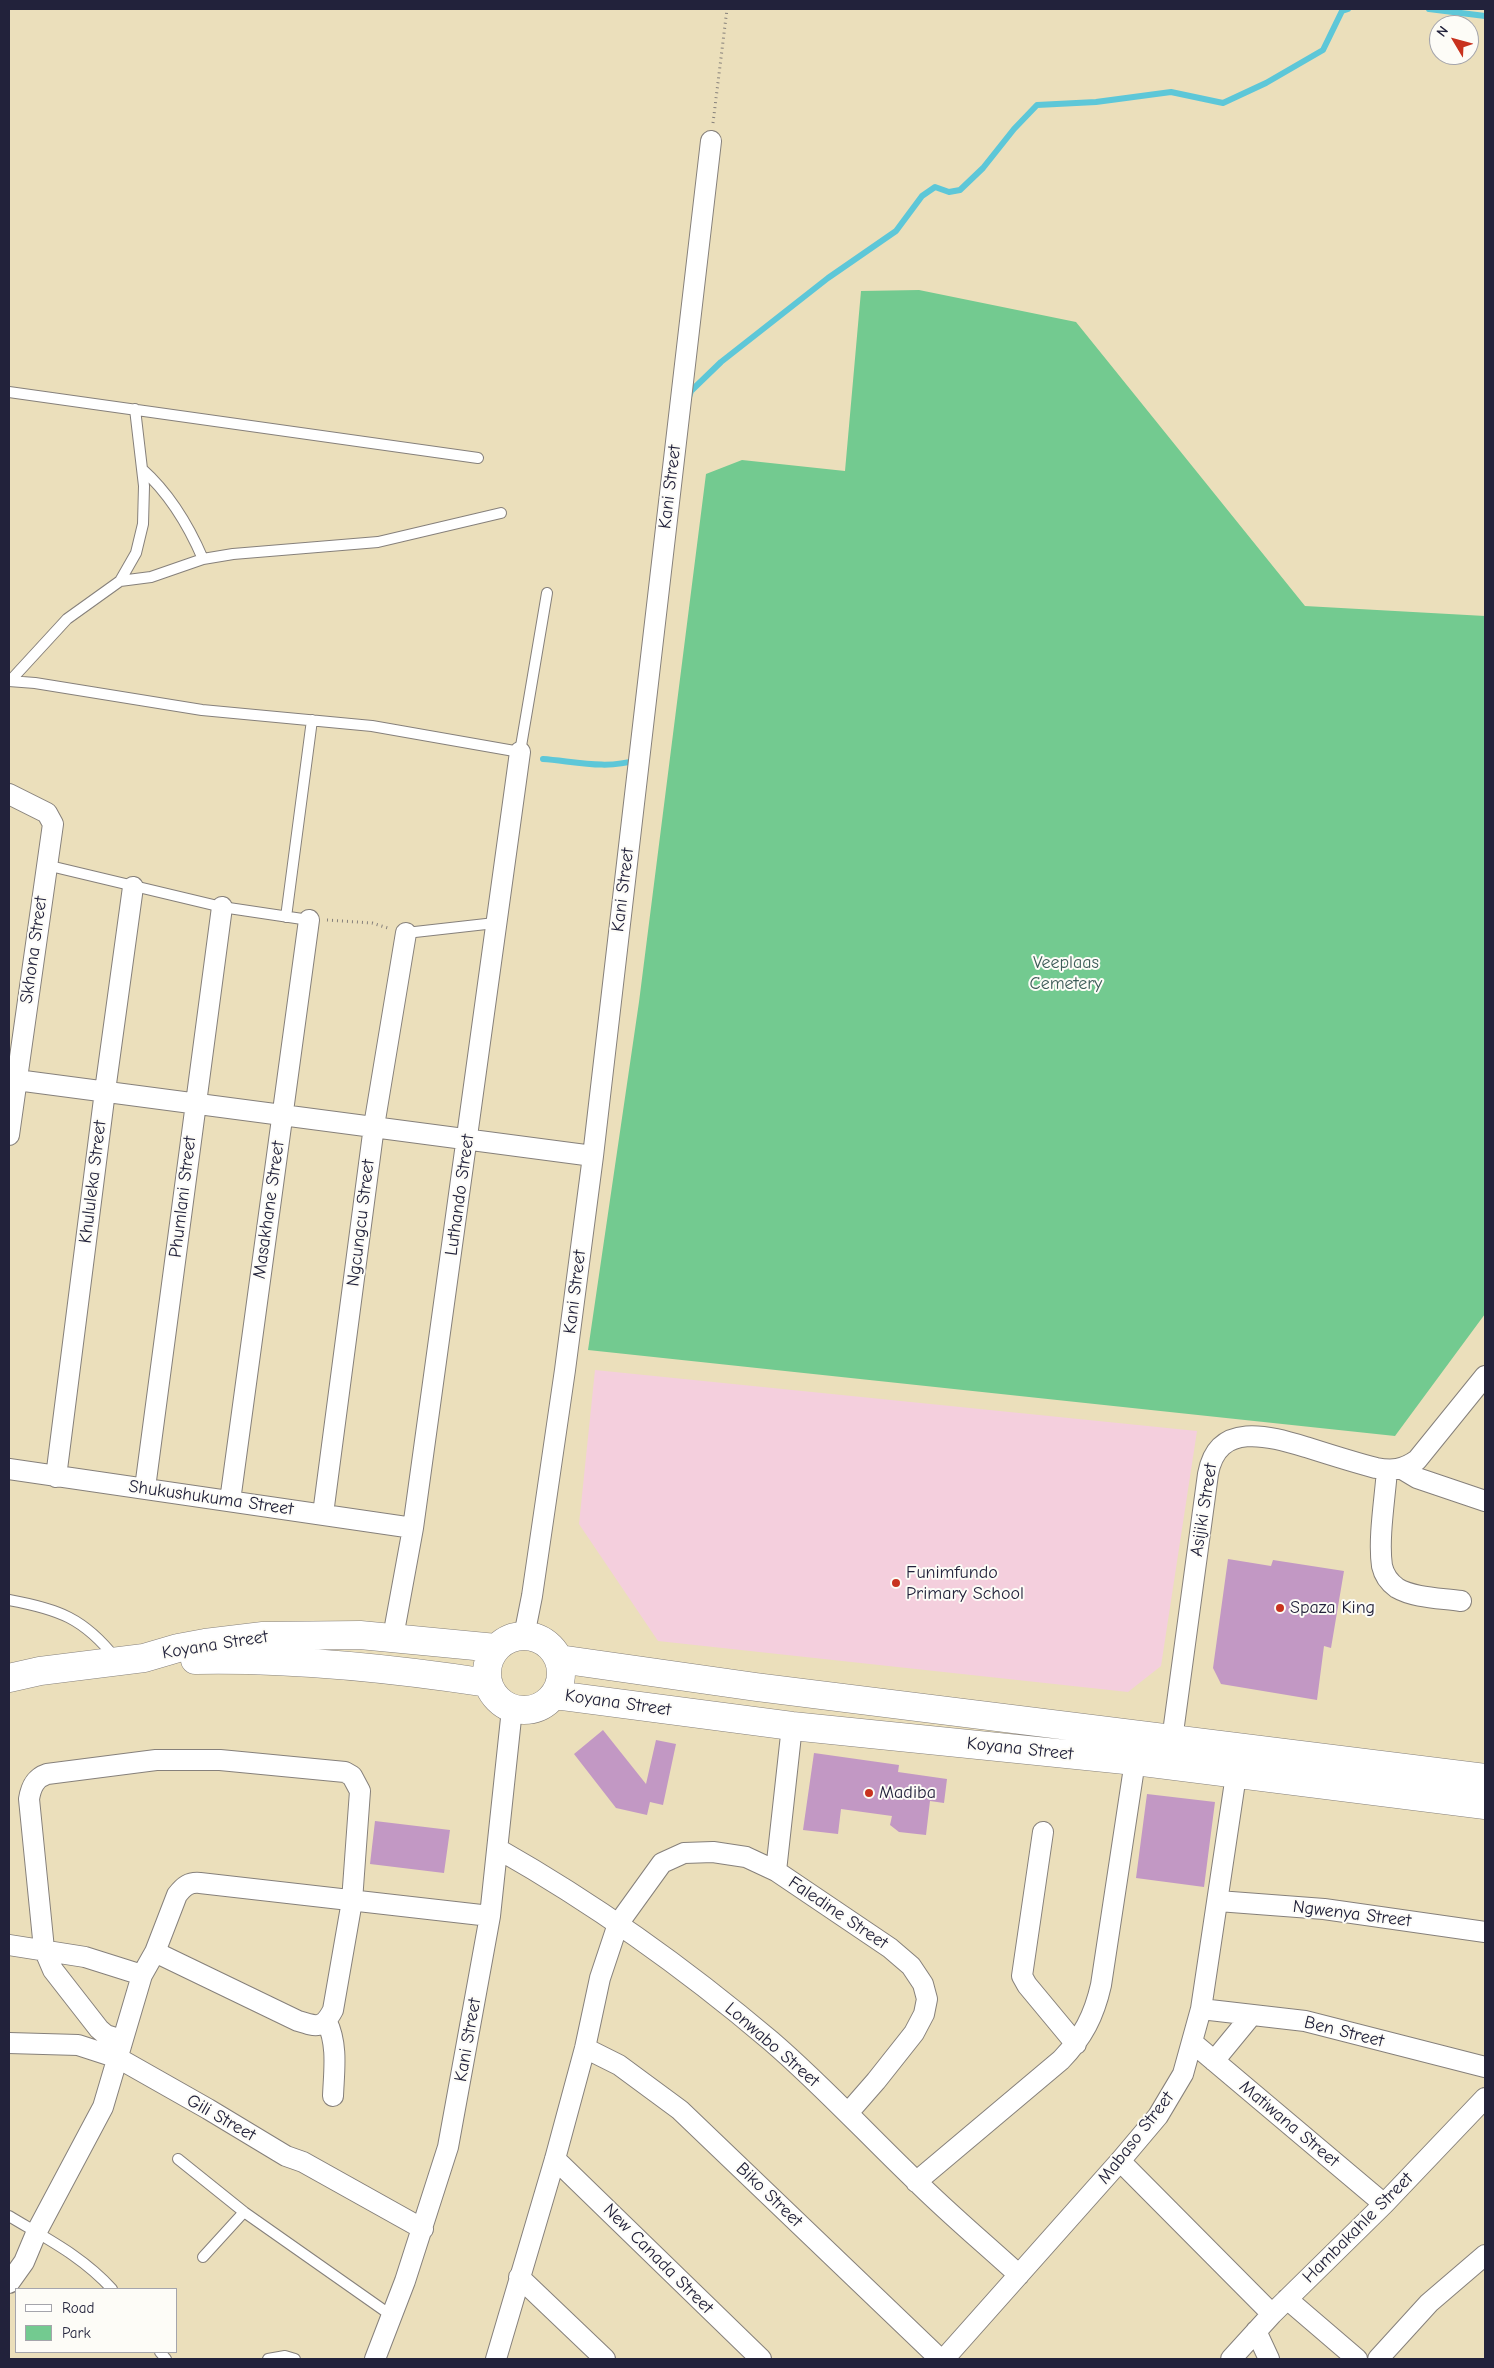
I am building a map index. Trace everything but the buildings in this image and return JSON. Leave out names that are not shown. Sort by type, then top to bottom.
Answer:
[{"type":"main road","name":"Koyana Street","points":[[131,1660],[178,1648],[264,1636],[360,1635],[496,1648]]},
{"type":"main road","points":[[524,1636],[543,1640],[553,1648],[559,1659],[561,1678],[555,1695],[546,1704],[536,1709],[524,1711],[512,1709],[501,1703],[493,1694],[486,1672],[489,1659],[496,1648],[506,1640],[524,1636]]},
{"type":"main road","name":"Koyana Street","points":[[559,1659],[756,1687],[1485,1778]]},
{"type":"main road","name":"Koyana Street","points":[[9,1678],[40,1671],[131,1660],[287,1660],[406,1670],[488,1683]]},
{"type":"main road","name":"Koyana Street","points":[[555,1695],[792,1726],[1134,1761],[1485,1805]]},
{"type":"street","name":"Kani Street","points":[[524,1636],[532,1596],[562,1390],[593,1156],[710,141]]},
{"type":"street","name":"Luthando Street","points":[[393,1637],[413,1528],[520,752]]},
{"type":"street","name":"Skhona Street","points":[[9,794],[47,812],[53,824],[12,1079],[9,1135]]},
{"type":"street","name":"Khululeka Street","points":[[56,1476],[133,887]]},
{"type":"street","name":"Phumlani Street","points":[[145,1488],[222,907]]},
{"type":"street","name":"Masakhane Street","points":[[230,1501],[309,920]]},
{"type":"street","name":"Ngcungcu Street","points":[[324,1514],[374,1126],[406,933]]},
{"type":"street","points":[[12,1079],[593,1156]]},
{"type":"street","points":[[1461,1601],[1407,1592],[1396,1587],[1387,1578],[1382,1568],[1381,1550],[1395,1469],[1417,1460],[1485,1376]]},
{"type":"street","name":"Asijiki Street","points":[[1172,1740],[1209,1464],[1216,1451],[1225,1443],[1237,1438],[1263,1435],[1395,1469],[1485,1501]]},
{"type":"street","name":"Shukushukuma Street","points":[[9,1470],[145,1488],[413,1528]]},
{"type":"street","name":"Kani Street","points":[[376,2359],[423,2229],[448,2147],[490,1916],[512,1709]]},
{"type":"street","points":[[776,1871],[792,1726]]},
{"type":"street","points":[[120,2049],[99,2029],[53,1970],[44,1949],[29,1799],[34,1782],[47,1774],[156,1760],[220,1760],[344,1772],[352,1776],[360,1790],[352,1901],[333,2010],[327,2022],[319,2026],[298,2021],[155,1952]]},
{"type":"street","points":[[916,2182],[1053,2066],[1076,2044],[1095,2009],[1101,1985],[1134,1761]]},
{"type":"street","name":"Mabaso Street","points":[[942,2359],[1120,2161],[1158,2116],[1173,2094],[1183,2074],[1194,2043],[1201,2008],[1236,1775]]},
{"type":"street","points":[[1044,1832],[1022,1976],[1027,1985],[1076,2044]]},
{"type":"street","name":"Lonwabo Street","points":[[498,1849],[565,1888],[618,1924],[687,1974],[770,2040],[848,2113],[916,2182],[1019,2274]]},
{"type":"street","name":"Faledine Street","points":[[496,2359],[555,2159],[585,2048],[600,1978],[618,1924],[662,1864],[684,1853],[713,1852],[746,1857],[776,1871],[890,1948],[911,1966],[923,1984],[927,1999],[924,2014],[914,2033],[848,2113]]},
{"type":"street","points":[[9,2283],[24,2262],[37,2231],[103,2108],[142,1975],[155,1952],[177,1895],[183,1887],[191,1882],[490,1916]]},
{"type":"street","name":"Ngwenya Street","points":[[1218,1901],[1324,1909],[1485,1932]]},
{"type":"street","points":[[9,1945],[44,1949],[95,1959],[142,1975]]},
{"type":"street","name":"Ben Street","points":[[1201,2008],[1251,2016],[1305,2021],[1485,2067]]},
{"type":"street","points":[[1214,2061],[1251,2016]]},
{"type":"street","points":[[327,2022],[333,2034],[335,2049],[333,2096]]},
{"type":"street","name":"Gili Street","points":[[9,2043],[78,2044],[120,2049],[208,2109],[286,2156],[303,2162],[423,2229]]},
{"type":"street","name":"Matiwana Street","points":[[1194,2043],[1384,2204]]},
{"type":"street","name":"Biko Street","points":[[585,2048],[619,2065],[680,2110],[942,2359]]},
{"type":"street","name":"Hambakahle Street","points":[[1231,2359],[1272,2314],[1384,2204],[1485,2098]]},
{"type":"street","name":"New Canada Street","points":[[555,2159],[761,2359]]},
{"type":"street","points":[[1120,2161],[1272,2314]]},
{"type":"street","points":[[1378,2359],[1429,2302],[1482,2265]]},
{"type":"street","points":[[519,2277],[605,2359]]},
{"type":"street","points":[[1287,2299],[1357,2359]]},
{"type":"street","points":[[1256,2331],[1269,2359]]},
{"type":"lane","points":[[9,392],[478,458]]},
{"type":"lane","points":[[10,681],[67,619],[120,581],[136,553],[143,524],[144,486],[135,409]]},
{"type":"lane","points":[[142,469],[157,482],[185,519],[203,559]]},
{"type":"lane","points":[[120,581],[151,577],[203,559],[233,554],[378,542],[501,513]]},
{"type":"lane","points":[[10,681],[35,683],[202,710],[312,720],[428,734],[520,752],[547,594]]},
{"type":"lane","points":[[286,917],[312,720]]},
{"type":"lane","points":[[46,865],[222,907],[309,920]]},
{"type":"lane","points":[[406,933],[495,923]]},
{"type":"lane","points":[[9,1600],[52,1609],[70,1617],[131,1660]]},
{"type":"lane","points":[[178,2158],[244,2212],[392,2316]]},
{"type":"lane","points":[[203,2256],[244,2212]]},
{"type":"lane","points":[[9,2216],[37,2231],[96,2272],[111,2288]]},
{"type":"lane","points":[[268,2359],[286,2356],[295,2359]]},
{"type":"path","points":[[710,141],[726,9]]},
{"type":"path","points":[[309,920],[372,923],[406,933]]},
{"type":"shaded area","name":"Funimfundo Primary School","points":[[595,1370],[1197,1431],[1161,1666],[1128,1692],[658,1641],[579,1524]]},
{"type":"green space","name":"Veeplaas Cemetery","points":[[919,290],[1076,322],[1305,606],[1485,616],[1485,1314],[1395,1436],[588,1350],[639,1002],[706,474],[742,460],[845,471],[861,291]]},
{"type":"waterway","points":[[689,397],[691,391],[721,362],[828,278],[896,231],[922,196],[935,187],[949,192],[960,190],[983,168],[1014,129],[1037,105],[1096,102],[1171,92],[1223,103],[1266,83],[1323,50],[1342,11],[1348,9]]},
{"type":"waterway","points":[[1429,9],[1485,16]]},
{"type":"waterway","points":[[543,759],[601,765],[636,760]]},
{"type":"place","name":"Funimfundo Primary School","points":[[896,1583]]},
{"type":"place","name":"Spaza King","points":[[1280,1608]]},
{"type":"place","name":"Madiba","points":[[869,1793]]}]
